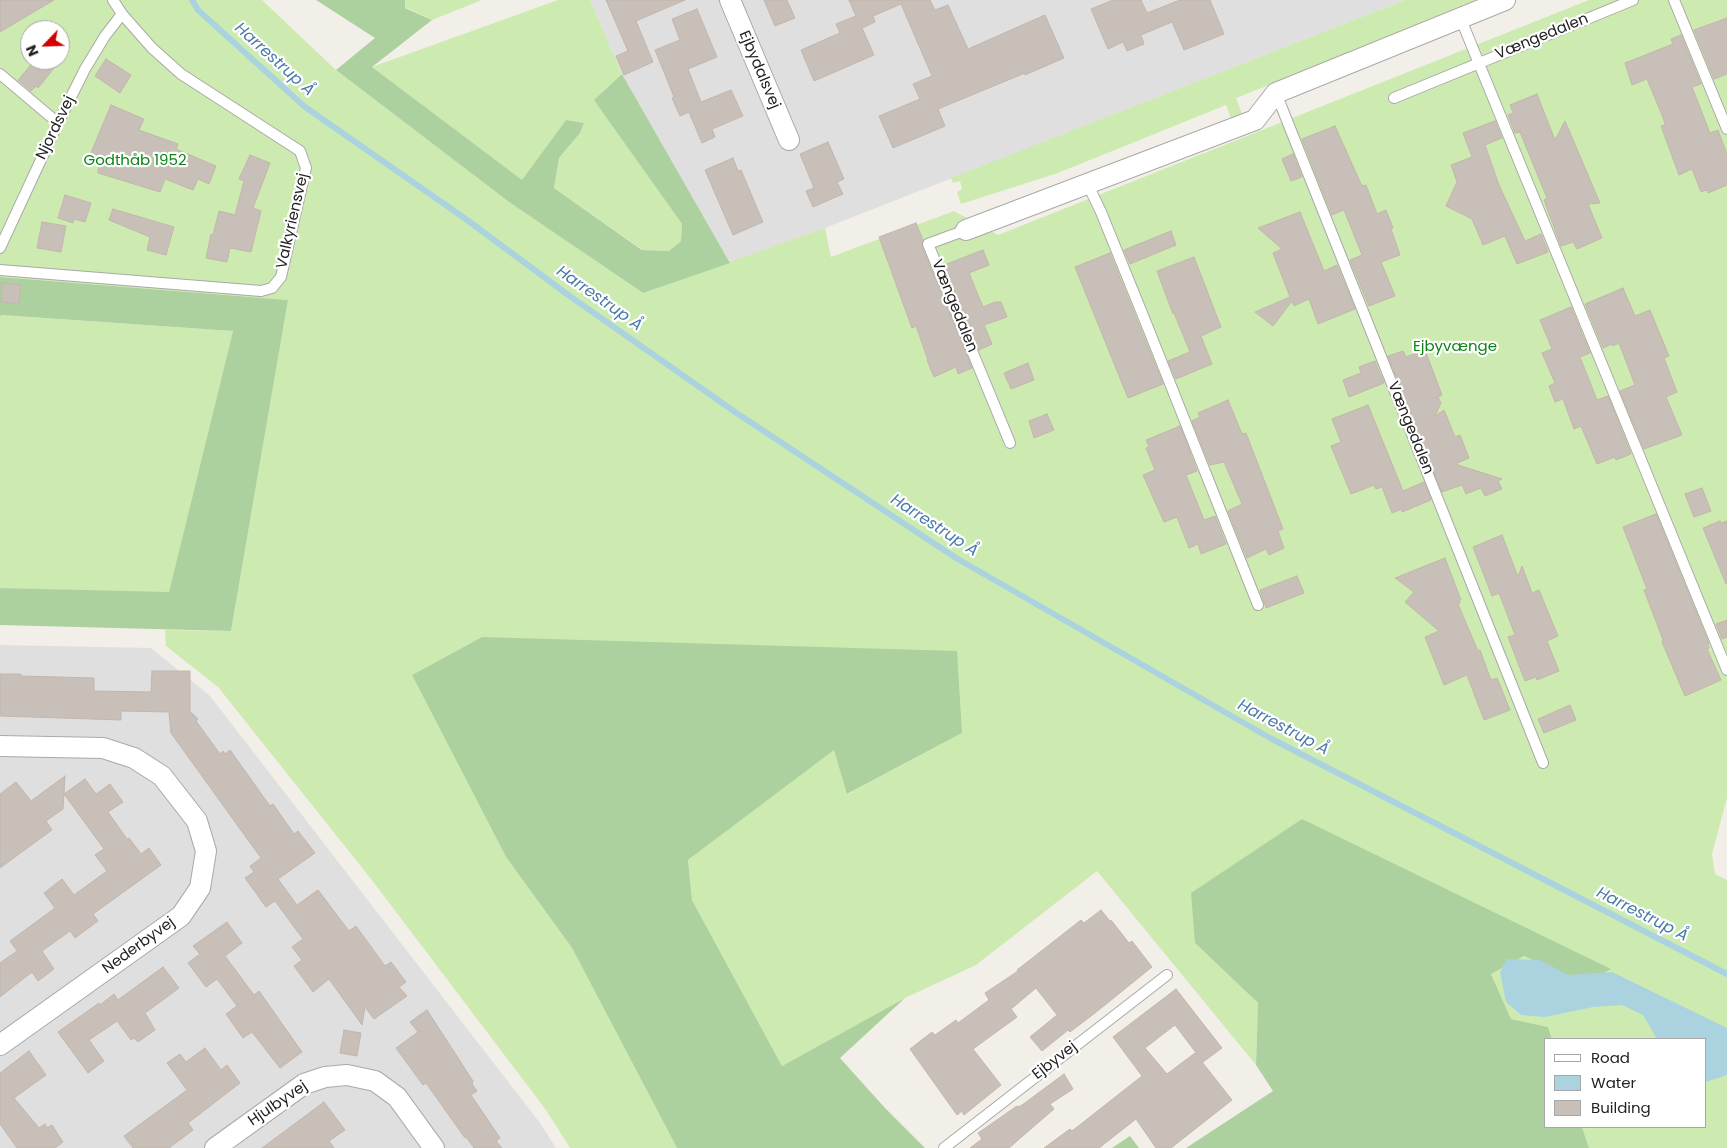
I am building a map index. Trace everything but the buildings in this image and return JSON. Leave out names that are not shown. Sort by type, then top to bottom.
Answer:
[{"type":"street","name":"Ejbydalsvej","points":[[730,0],[789,140]]},
{"type":"street","name":"Vængedalen","points":[[966,230],[1255,120],[1276,93],[1505,0]]},
{"type":"street","name":"Nederbyvej","points":[[0,746],[102,748],[134,758],[162,776],[197,821],[206,851],[200,888],[181,916],[0,1046]]},
{"type":"street","name":"Hjulbyvej","points":[[215,1148],[304,1084],[325,1077],[347,1075],[375,1081],[397,1097],[434,1148]]},
{"type":"lane","name":"Valkyriensvej","points":[[0,270],[261,291],[272,288],[279,281],[306,168],[300,151],[181,74],[152,48],[122,14],[114,0]]},
{"type":"lane","name":"Vængedalen","points":[[1394,98],[1632,0]]},
{"type":"lane","points":[[1674,0],[1727,129]]},
{"type":"lane","name":"Njordsvej","points":[[0,248],[85,69],[105,36],[122,14]]},
{"type":"lane","name":"Vængedalen","points":[[1460,17],[1727,670]]},
{"type":"lane","points":[[0,74],[58,123]]},
{"type":"lane","name":"Vængedalen","points":[[1276,93],[1543,763]]},
{"type":"lane","points":[[1088,185],[1101,212],[1148,328],[1258,605]]},
{"type":"lane","name":"Vængedalen","points":[[966,230],[928,244],[1010,443]]},
{"type":"lane","name":"Ejbyvej","points":[[944,1148],[1167,975]]},
{"type":"shaded area","points":[[590,0],[1405,0],[825,228],[730,263],[622,74]]},
{"type":"shaded area","points":[[0,645],[151,648],[210,696],[540,1123],[556,1148],[0,1148]]},
{"type":"green space","points":[[0,0],[262,0],[336,70],[509,202],[643,293],[825,228],[831,257],[954,211],[998,235],[1589,0],[1727,0],[1727,798],[1712,854],[1715,874],[1727,880],[1727,1148],[1589,1148],[1582,1128],[1707,1128],[1707,1038],[1552,1038],[1548,1027],[1511,1019],[1491,974],[1524,956],[1583,983],[1302,819],[1195,943],[1258,1003],[1256,1065],[1097,871],[976,965],[905,998],[782,1066],[692,900],[688,860],[834,749],[848,794],[962,733],[482,637],[412,675],[506,857],[572,948],[677,1148],[570,1148],[546,1110],[371,879],[218,687],[166,646],[165,630],[231,631],[288,300],[0,277]]},
{"type":"green space","points":[[316,0],[405,0],[405,8],[432,20],[372,67],[522,180],[566,120],[584,123],[580,133],[559,158],[554,188],[642,250],[669,251],[681,241],[682,224],[594,100],[622,74],[730,263],[643,293],[509,202],[336,70],[375,38]]},
{"type":"green space","points":[[405,0],[482,0],[432,20],[405,7]]},
{"type":"green space","points":[[558,0],[590,0],[622,74],[595,100],[682,224],[681,241],[669,251],[643,250],[554,188],[559,158],[580,133],[584,123],[566,120],[522,181],[372,67]]},
{"type":"green space","points":[[1405,0],[1485,0],[1236,98],[1242,114],[1231,118],[1226,105],[1058,173],[961,204],[957,192],[962,189],[960,181],[953,183],[951,178]]},
{"type":"green space","points":[[0,277],[288,300],[231,631],[0,625],[0,588],[169,592],[233,331],[1,315],[0,317]]},
{"type":"green space","points":[[0,315],[233,331],[169,593],[0,588]]},
{"type":"green space","points":[[482,637],[957,651],[962,733],[847,794],[834,750],[688,860],[692,900],[782,1066],[905,998],[840,1058],[885,1108],[925,1148],[677,1148],[572,948],[506,857],[412,675]]},
{"type":"green space","points":[[1302,819],[1611,969],[1583,983],[1524,956],[1491,974],[1511,1019],[1548,1027],[1552,1038],[1544,1038],[1544,1128],[1582,1128],[1589,1148],[1186,1148],[1273,1091],[1256,1065],[1258,1003],[1195,943],[1191,893]]},
{"type":"green space","points":[[1130,1136],[1139,1148],[1112,1148]]},
{"type":"water","points":[[1507,959],[1540,960],[1568,975],[1612,972],[1727,1028],[1727,1075],[1707,1082],[1707,1038],[1656,1038],[1643,1015],[1622,1005],[1593,1007],[1545,1017],[1521,1015],[1506,1002],[1500,972]]},
{"type":"waterway","name":"Harrestrup Å","points":[[192,0],[198,10],[305,107],[463,217],[571,297],[735,412],[956,558],[1270,738],[1727,974]]},
{"type":"park label","name":"Godthåb 1952","points":[[135,161]]},
{"type":"park label","name":"Ejbyvænge","points":[[1455,347]]}]
